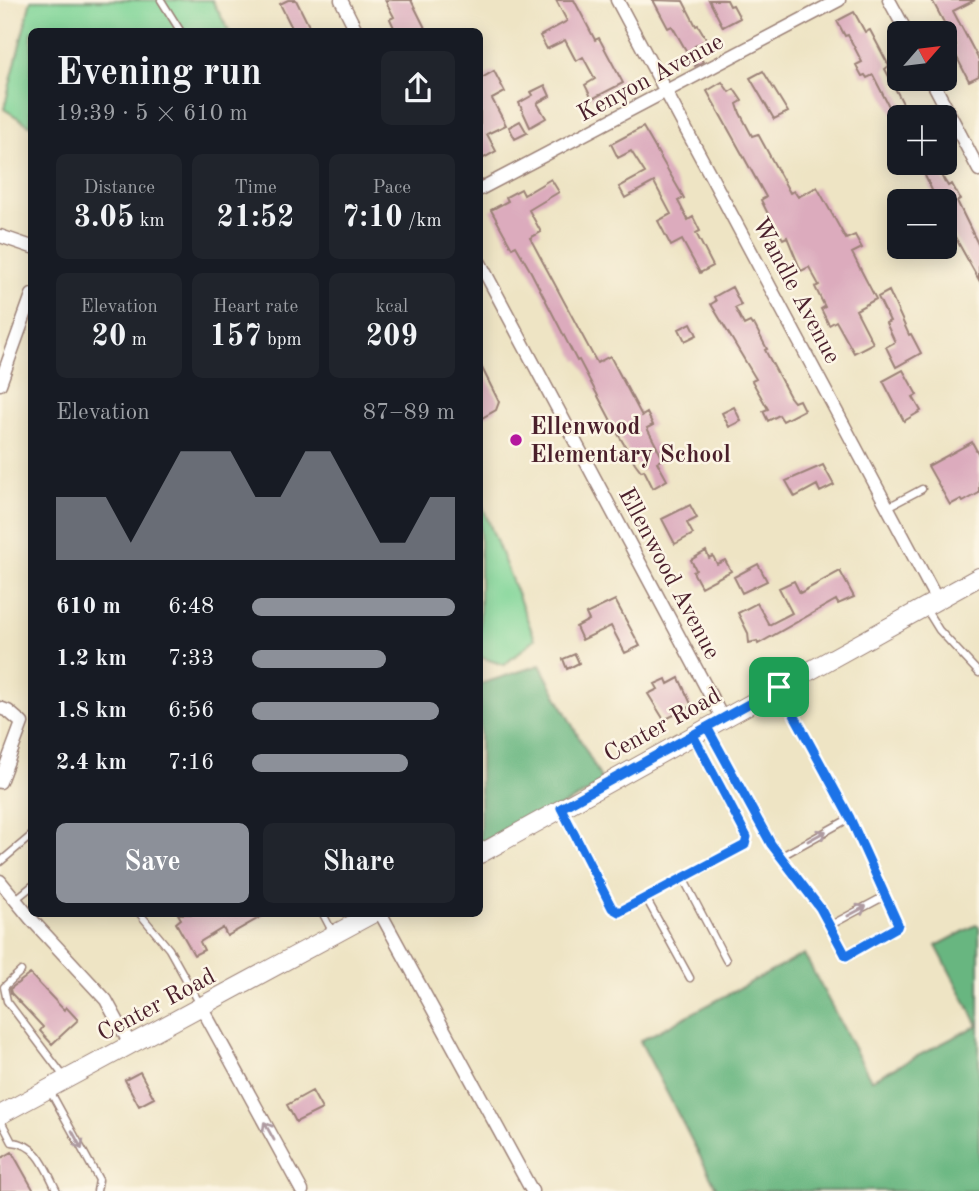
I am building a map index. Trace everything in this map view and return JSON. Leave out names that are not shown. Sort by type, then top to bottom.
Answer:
[{"type":"main road","name":"Center Road","points":[[483,852],[979,577]]},
{"type":"main road","name":"Center Road","points":[[0,1117],[366,917]]},
{"type":"street","points":[[341,0],[355,28]]},
{"type":"street","name":"Wandle Avenue","points":[[617,0],[888,507],[931,604]]},
{"type":"street","name":"Kenyon Avenue","points":[[483,187],[839,0]]},
{"type":"street","points":[[889,0],[900,21]]},
{"type":"street","points":[[937,91],[979,170]]},
{"type":"street","points":[[0,236],[28,246]]},
{"type":"street","name":"Ellenwood Avenue","points":[[483,272],[707,727]]},
{"type":"street","points":[[0,384],[28,306]]},
{"type":"street","points":[[0,708],[27,722],[0,782]]},
{"type":"street","points":[[0,881],[28,913]]},
{"type":"street","points":[[31,917],[106,1000],[131,1046]]},
{"type":"street","points":[[383,917],[531,1191]]},
{"type":"street","points":[[202,1008],[302,1191]]},
{"type":"lane","points":[[161,0],[178,28]]},
{"type":"lane","points":[[888,507],[922,489]]},
{"type":"lane","points":[[931,604],[939,630],[979,673]]},
{"type":"lane","points":[[707,727],[780,857],[809,892],[846,956],[898,924],[850,818],[779,687]]},
{"type":"lane","points":[[561,808],[612,908],[619,912],[745,845],[747,837],[707,727]]},
{"type":"lane","points":[[780,857],[850,818]]},
{"type":"lane","points":[[0,862],[28,838]]},
{"type":"lane","points":[[683,878],[726,960]]},
{"type":"lane","points":[[16,900],[28,890]]},
{"type":"lane","points":[[829,926],[885,896]]},
{"type":"lane","points":[[646,898],[690,978]]},
{"type":"lane","points":[[142,917],[169,949],[202,1008]]},
{"type":"lane","points":[[325,917],[334,934]]},
{"type":"lane","points":[[21,971],[4,987],[7,1001],[66,1080]]},
{"type":"lane","points":[[49,1089],[99,1180],[97,1191]]},
{"type":"lane","points":[[0,1117],[12,1142],[21,1143],[37,1153],[57,1191]]},
{"type":"green space","points":[[31,0],[212,0],[227,28],[28,28],[28,124],[4,109]]},
{"type":"green space","points":[[483,508],[535,639],[504,665],[483,658]]},
{"type":"green space","points":[[540,665],[604,784],[483,846],[483,683]]},
{"type":"green space","points":[[976,925],[979,927],[979,1191],[718,1191],[640,1041],[804,954],[871,1080],[978,1025],[936,946]]},
{"type":"building","points":[[296,0],[310,28],[292,28],[280,4]]},
{"type":"building","points":[[385,0],[411,0],[425,28],[394,28],[390,19],[394,17]]},
{"type":"building","points":[[556,0],[574,0],[595,40],[599,38],[623,83],[592,99],[585,85],[595,79],[583,57],[576,61],[565,40],[547,49],[540,36],[567,21]]},
{"type":"building","points":[[653,0],[683,1],[707,40],[695,46],[703,62],[695,66],[672,26],[668,28]]},
{"type":"building","points":[[709,0],[727,0],[740,18],[723,27]]},
{"type":"building","points":[[932,0],[975,0],[953,11],[979,60],[979,76],[969,81],[957,58],[957,21],[943,21]]},
{"type":"building","points":[[854,12],[865,32],[870,30],[887,62],[887,91],[896,91],[904,105],[888,105],[873,75],[867,78],[862,76],[856,65],[862,62],[848,35],[845,36],[837,21]]},
{"type":"building","points":[[494,71],[505,92],[492,99],[506,125],[487,134],[496,151],[483,158],[483,77]]},
{"type":"building","points":[[763,71],[788,112],[774,119],[750,78]]},
{"type":"building","points":[[722,82],[729,92],[734,89],[742,101],[737,104],[752,136],[758,134],[790,193],[794,191],[798,197],[817,187],[846,239],[855,235],[862,248],[852,253],[876,299],[856,310],[873,343],[854,353],[836,321],[829,325],[821,309],[825,307],[815,287],[819,285],[809,267],[801,271],[787,237],[783,239],[771,220],[761,200],[766,197],[707,91]]},
{"type":"building","points":[[545,85],[550,96],[537,103],[546,118],[530,127],[519,103],[533,95],[531,92]]},
{"type":"building","points":[[520,121],[527,133],[515,139],[509,127]]},
{"type":"building","points":[[643,127],[684,198],[678,201],[688,220],[693,217],[700,231],[696,233],[713,266],[700,273],[682,240],[671,246],[658,221],[671,214],[654,182],[625,198],[619,187],[645,173],[631,151],[618,158],[611,144]]},
{"type":"building","points":[[925,175],[941,175],[945,183],[948,186],[952,184],[955,189],[931,189]]},
{"type":"building","points":[[551,179],[559,192],[529,210],[541,232],[530,238],[597,363],[610,356],[642,416],[647,413],[653,425],[647,428],[663,459],[657,462],[667,480],[653,488],[644,470],[641,471],[635,463],[618,434],[516,246],[512,248],[491,210],[508,201],[506,197],[521,189],[524,195]]},
{"type":"building","points":[[957,201],[979,246],[979,280],[957,241]]},
{"type":"building","points":[[732,287],[741,305],[735,308],[744,325],[750,322],[754,324],[790,397],[794,402],[799,400],[804,410],[783,421],[779,415],[768,421],[763,411],[768,409],[752,381],[756,379],[711,304],[716,301],[714,297]]},
{"type":"building","points":[[889,291],[909,335],[911,334],[921,353],[896,367],[886,347],[895,342],[886,323],[890,321],[878,297]]},
{"type":"building","points":[[691,323],[697,335],[685,341],[679,329]]},
{"type":"building","points":[[483,370],[499,402],[496,410],[483,417]]},
{"type":"building","points":[[903,370],[917,395],[913,397],[921,411],[904,421],[883,381]]},
{"type":"building","points":[[734,407],[741,421],[729,427],[722,413]]},
{"type":"building","points":[[972,442],[979,455],[979,493],[963,502],[961,499],[950,505],[928,466]]},
{"type":"building","points":[[823,465],[834,485],[820,492],[817,485],[795,497],[786,481]]},
{"type":"building","points":[[690,505],[697,518],[687,523],[693,534],[675,544],[662,519]]},
{"type":"building","points":[[706,551],[709,558],[713,556],[717,564],[725,560],[731,571],[701,587],[693,572],[696,570],[691,560]]},
{"type":"building","points":[[758,564],[767,581],[742,593],[734,577]]},
{"type":"building","points":[[840,571],[854,597],[838,604],[836,600],[758,644],[757,641],[749,643],[748,633],[738,613],[757,603],[769,625],[792,613],[779,588],[794,581],[800,593]]},
{"type":"building","points":[[615,600],[640,646],[625,653],[611,626],[582,640],[576,627],[589,620],[586,614]]},
{"type":"building","points":[[575,654],[579,663],[567,669],[563,659]]},
{"type":"building","points":[[679,678],[692,706],[664,720],[648,694],[658,689],[655,684],[666,679],[668,684]]},
{"type":"building","points":[[180,917],[261,917],[227,936],[223,928],[200,942],[204,950],[194,955],[176,923]]},
{"type":"building","points":[[30,974],[64,1010],[66,1007],[78,1020],[52,1044],[40,1031],[43,1027],[11,993],[10,989]]},
{"type":"building","points":[[140,1072],[154,1098],[139,1106],[125,1080]]},
{"type":"building","points":[[312,1091],[322,1109],[296,1122],[287,1105]]},
{"type":"building","points":[[12,1152],[34,1191],[0,1191],[0,1159]]},
{"type":"place","name":"Ellenwood Elementary School","points":[[516,440]]},
{"type":"route","points":[[779,687],[850,818],[898,924],[846,956],[820,908],[771,844],[707,727],[693,735],[747,837],[745,845],[619,912],[612,908],[561,808],[779,687]]}]
